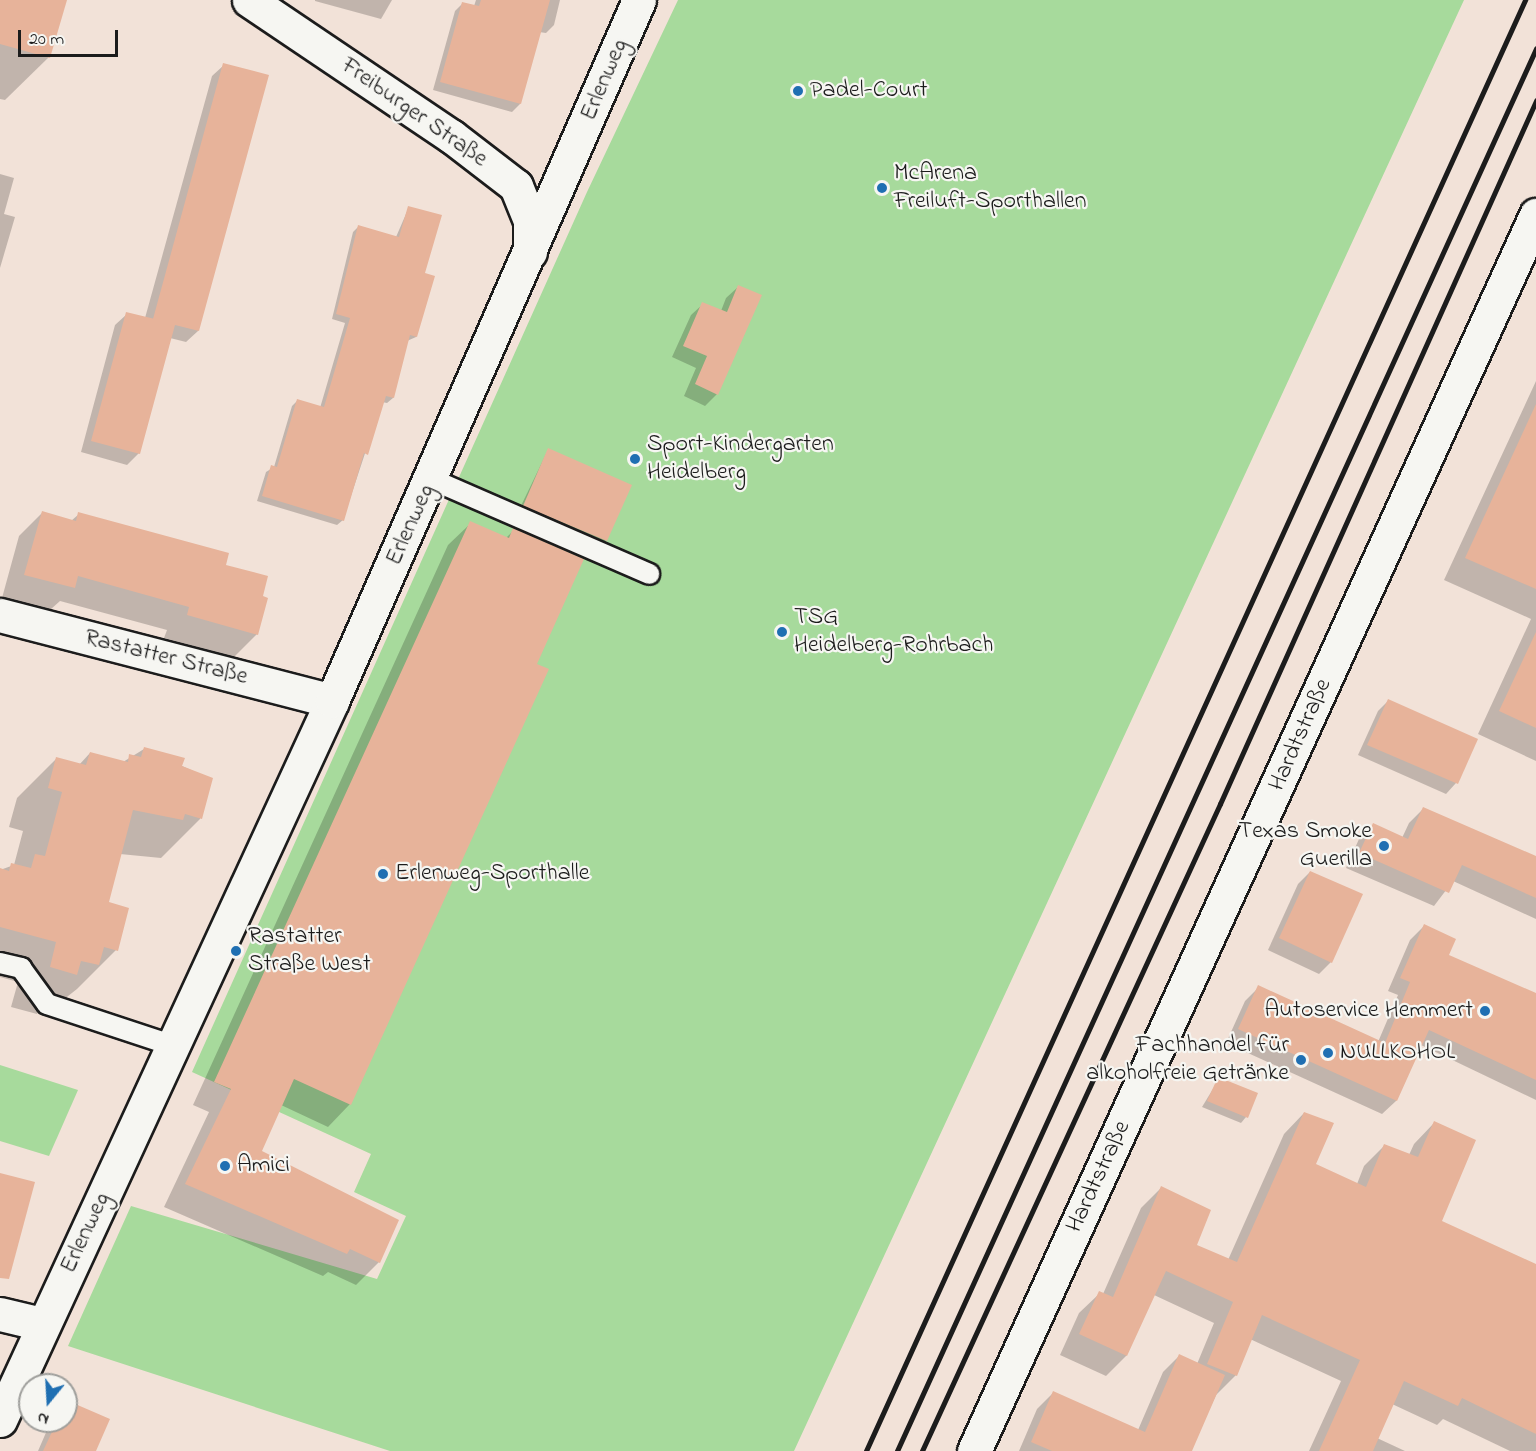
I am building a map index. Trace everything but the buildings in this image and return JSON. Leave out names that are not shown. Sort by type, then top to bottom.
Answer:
[{"type":"street","name":"Freiburger Straße","points":[[249,0],[451,136],[516,186],[531,220],[530,257]]},
{"type":"street","name":"Erlenweg","points":[[0,1420],[42,1324],[174,1046],[332,701],[530,257],[639,0]]},
{"type":"street","name":"Hardtstraße","points":[[974,1451],[1536,215]]},
{"type":"street","name":"Rastatter Straße","points":[[0,615],[332,701]]},
{"type":"street","points":[[0,1314],[42,1324]]},
{"type":"lane","points":[[431,479],[649,574]]},
{"type":"lane","points":[[0,963],[21,968],[47,1004],[174,1046]]},
{"type":"green space","name":"TSG Heidelberg-Rohrbach","points":[[678,0],[1464,0],[794,1451],[390,1451],[68,1346],[131,1206],[377,1279],[406,1216],[354,1192],[371,1154],[192,1072],[587,192]]},
{"type":"green space","points":[[0,1065],[78,1090],[49,1156],[0,1141]]},
{"type":"railway","points":[[866,1451],[1525,0]]},
{"type":"railway","points":[[897,1451],[1536,49]]},
{"type":"railway","points":[[922,1451],[1220,804],[1536,101]]},
{"type":"place","name":"Padel-Court","points":[[798,91]]},
{"type":"place","name":"McArena Freiluft-Sporthallen","points":[[882,188]]},
{"type":"place","name":"Sport-Kindergarten Heidelberg","points":[[635,459]]},
{"type":"place","name":"TSG Heidelberg-Rohrbach","points":[[782,632]]},
{"type":"place","name":"Texas Smoke Guerilla","points":[[1384,846]]},
{"type":"place","name":"Erlenweg-Sporthalle","points":[[383,874]]},
{"type":"place","name":"Rastatter Straße West","points":[[236,951]]},
{"type":"place","name":"Autoservice Hemmert","points":[[1485,1011]]},
{"type":"place","name":"NULLKOHOL","points":[[1328,1053]]},
{"type":"place","name":"Fachhandel für alkoholfreie Getränke","points":[[1301,1060]]},
{"type":"place","name":"Amici","points":[[225,1166]]}]
